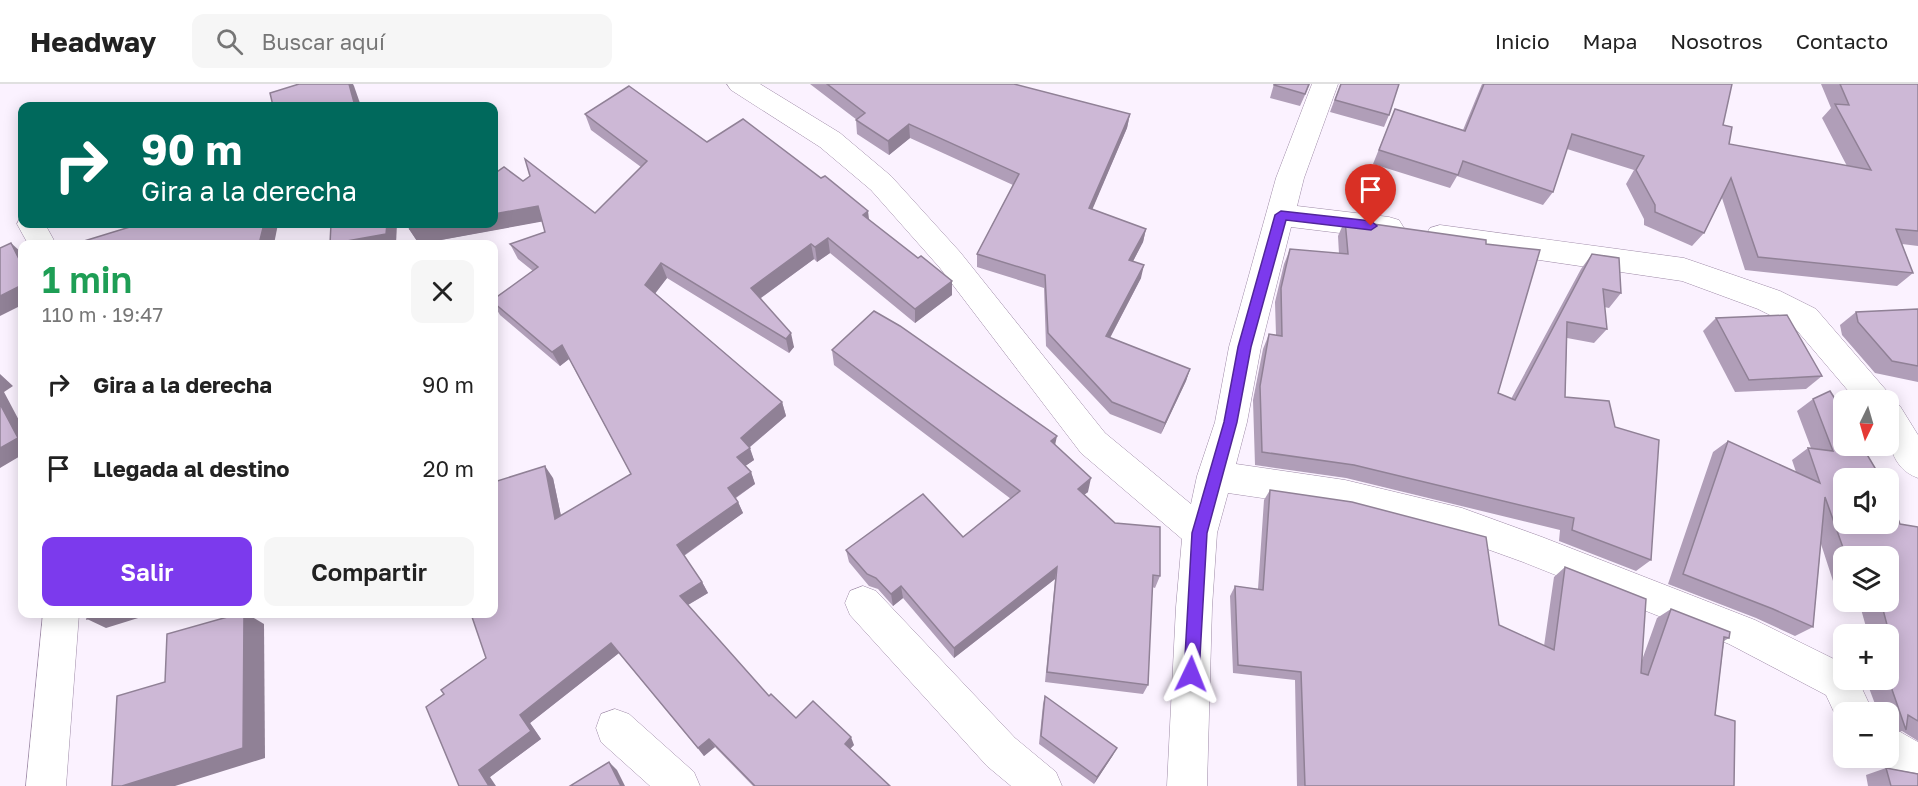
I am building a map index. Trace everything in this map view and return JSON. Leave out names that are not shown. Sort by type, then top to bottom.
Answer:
[{"type":"street","points":[[740,84],[830,140],[881,183],[950,260],[1093,442],[1200,533]]},
{"type":"street","points":[[1187,786],[1194,607],[1200,533],[1214,476],[1231,422],[1245,347],[1290,178],[1325,84]]},
{"type":"street","points":[[1281,215],[1684,270],[1769,300],[1805,318],[1866,390]]},
{"type":"street","points":[[1899,433],[1918,463]]},
{"type":"street","points":[[1214,476],[1345,495],[1462,524],[1530,548],[1742,632],[1839,682],[1849,702]]},
{"type":"street","points":[[863,603],[1001,753],[1042,786]]},
{"type":"street","points":[[46,786],[61,618]]},
{"type":"street","points":[[615,728],[680,786]]},
{"type":"street","points":[[1899,752],[1918,765]]},
{"type":"building","points":[[299,84],[349,84],[354,102],[272,102],[270,93]]},
{"type":"building","points":[[827,84],[1014,84],[1130,114],[1089,208],[1146,229],[1129,260],[1144,265],[1106,336],[1190,369],[1165,423],[1112,402],[1048,333],[1045,275],[977,254],[1019,174],[909,124],[888,141],[856,120],[865,113]]},
{"type":"building","points":[[1274,84],[1309,84],[1305,94]]},
{"type":"building","points":[[1341,84],[1399,84],[1389,115],[1335,100]]},
{"type":"building","points":[[1484,84],[1732,84],[1723,125],[1732,127],[1729,144],[1871,170],[1835,104],[1849,105],[1840,84],[1918,84],[1918,231],[1896,229],[1913,273],[1758,257],[1731,178],[1704,233],[1655,212],[1655,205],[1636,170],[1644,156],[1572,134],[1553,192],[1463,161],[1458,175],[1379,150],[1395,109],[1465,131]]},
{"type":"building","points":[[629,86],[707,142],[743,119],[821,178],[825,176],[868,211],[863,215],[952,281],[915,309],[828,238],[815,247],[811,244],[751,288],[791,333],[786,339],[661,263],[645,285],[782,402],[741,438],[750,448],[737,457],[751,472],[728,488],[738,502],[677,545],[702,582],[680,596],[769,696],[771,694],[796,718],[813,701],[851,737],[845,744],[890,786],[755,786],[709,739],[698,748],[611,643],[520,715],[531,731],[479,770],[489,786],[459,786],[426,707],[444,694],[441,690],[486,658],[472,618],[498,618],[498,481],[545,466],[555,519],[631,474],[562,345],[552,352],[498,306],[498,296],[538,267],[510,244],[545,232],[538,206],[498,213],[498,171],[504,167],[523,181],[530,176],[525,159],[595,213],[647,161],[585,114]]},
{"type":"building","points":[[1345,220],[1486,240],[1486,244],[1540,250],[1498,393],[1515,400],[1592,254],[1619,258],[1621,293],[1603,289],[1607,329],[1567,322],[1565,397],[1609,401],[1615,427],[1659,440],[1651,560],[1572,530],[1574,518],[1354,465],[1262,452],[1260,386],[1269,334],[1282,336],[1281,288],[1290,249],[1348,254]]},
{"type":"building","points":[[126,228],[263,228],[260,240],[87,240]]},
{"type":"building","points":[[331,228],[387,228],[386,234],[352,240],[330,240]]},
{"type":"building","points":[[11,243],[18,257],[18,287],[0,296],[0,248]]},
{"type":"building","points":[[1918,309],[1918,366],[1892,361],[1858,322],[1856,312]]},
{"type":"building","points":[[874,311],[900,326],[1057,436],[1051,441],[1091,478],[1078,489],[1115,523],[1160,527],[1160,576],[1153,575],[1148,685],[1047,672],[1057,567],[954,648],[901,586],[891,594],[876,578],[867,574],[846,550],[923,494],[963,537],[1020,491],[832,350]]},
{"type":"building","points":[[1787,315],[1822,376],[1749,380],[1716,318]]},
{"type":"building","points":[[1830,391],[1833,396],[1833,451],[1813,399]]},
{"type":"building","points":[[0,404],[18,438],[0,448]]},
{"type":"building","points":[[1728,441],[1820,483],[1808,448],[1833,451],[1833,456],[1868,456],[1875,468],[1833,468],[1833,519],[1825,497],[1813,627],[1683,574]]},
{"type":"building","points":[[1270,490],[1352,502],[1486,537],[1499,625],[1554,650],[1565,567],[1646,599],[1641,673],[1648,675],[1671,609],[1730,632],[1729,638],[1724,637],[1715,715],[1735,721],[1734,786],[1305,786],[1301,672],[1238,665],[1235,586],[1263,590]]},
{"type":"building","points":[[1899,521],[1900,524],[1918,527],[1918,721],[1908,715],[1906,730],[1899,710],[1899,702],[1896,702],[1892,690],[1899,690],[1899,624],[1887,624],[1884,612],[1899,612],[1899,546],[1842,546],[1838,534],[1899,534]]},
{"type":"building","points":[[224,618],[244,618],[243,748],[122,786],[112,786],[117,696],[165,682],[167,634]]},
{"type":"building","points":[[1045,696],[1117,748],[1097,777],[1041,736]]},
{"type":"building","points":[[609,762],[621,786],[570,786]]},
{"type":"building","points":[[1886,768],[1918,774],[1918,786],[1891,786]]},
{"type":"route","points":[[1191,674],[1200,533],[1214,476],[1231,422],[1245,347],[1266,263],[1281,215],[1371,226]]}]
